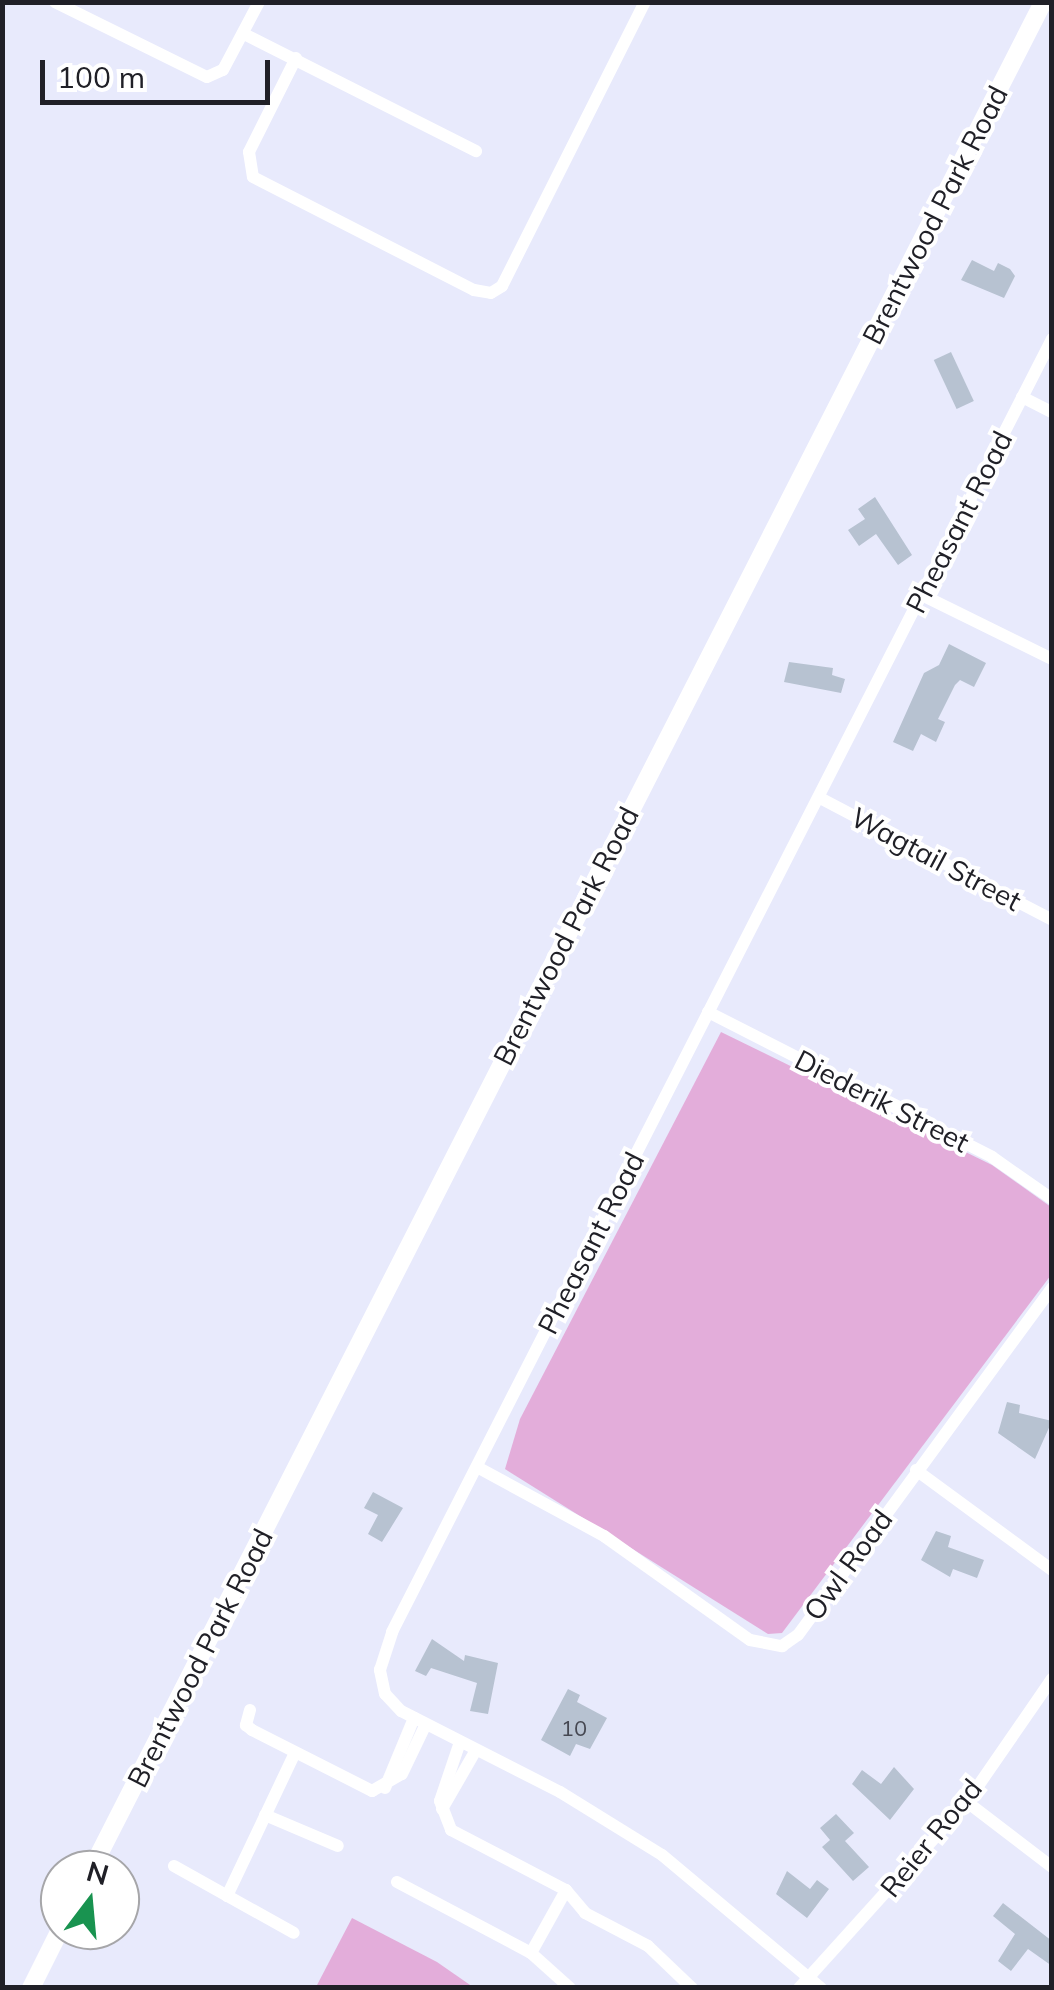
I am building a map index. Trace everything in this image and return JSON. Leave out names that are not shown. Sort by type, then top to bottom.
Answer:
[{"type":"street","points":[[55,2],[207,76],[223,70],[259,2]]},
{"type":"street","points":[[296,58],[249,152],[253,177],[474,290],[491,293],[502,286],[645,2]]},
{"type":"street","name":"Brentwood Park Road","points":[[101,1850],[1043,2]]},
{"type":"street","points":[[244,34],[476,152]]},
{"type":"street","name":"Pheasant Road","points":[[822,1988],[662,1854],[420,1721],[386,1694],[382,1660],[1052,339]]},
{"type":"street","points":[[1022,398],[1052,412]]},
{"type":"street","points":[[922,595],[1052,660]]},
{"type":"street","name":"Wagtail Street","points":[[820,798],[1052,920]]},
{"type":"street","name":"Diederik Street","points":[[708,1012],[992,1157],[1052,1199]]},
{"type":"street","name":"Owl Road","points":[[477,1467],[604,1536],[750,1640],[772,1647],[798,1635],[1052,1288]]},
{"type":"street","points":[[916,1470],[1052,1570]]},
{"type":"street","name":"Reier Road","points":[[799,1988],[966,1802],[1052,1679]]},
{"type":"street","points":[[250,1710],[247,1727],[365,1789],[386,1788],[402,1774],[420,1721]]},
{"type":"street","points":[[460,1742],[442,1808],[458,1836],[566,1890],[585,1913],[648,1946],[692,1988]]},
{"type":"street","points":[[442,1808],[476,1750]]},
{"type":"street","points":[[227,1896],[295,1752]]},
{"type":"street","points":[[966,1802],[1052,1867]]},
{"type":"street","points":[[265,1815],[338,1846]]},
{"type":"street","points":[[174,1866],[294,1933]]},
{"type":"street","points":[[397,1882],[531,1952],[570,1988]]},
{"type":"street","points":[[531,1952],[566,1890]]},
{"type":"street","points":[[31,1988],[50,1950]]},
{"type":"shaded area","points":[[721,1032],[992,1165],[1051,1207],[1051,1275],[782,1633],[768,1634],[505,1469],[520,1419]]},
{"type":"shaded area","points":[[352,1918],[437,1962],[473,1987],[316,1987]]},
{"type":"building","points":[[972,260],[994,271],[998,263],[1010,269],[1015,276],[1004,298],[961,280]]},
{"type":"building","points":[[951,352],[974,401],[957,409],[934,360]]},
{"type":"building","points":[[875,497],[912,555],[898,565],[876,534],[859,546],[848,530],[865,519],[858,509]]},
{"type":"building","points":[[949,644],[986,663],[974,687],[960,680],[955,685],[938,719],[945,722],[936,742],[921,734],[913,751],[893,742],[924,673],[939,665]]},
{"type":"building","points":[[789,662],[833,668],[832,675],[845,679],[841,693],[784,682]]},
{"type":"building","points":[[1007,1402],[1020,1405],[1019,1413],[1052,1421],[1035,1459],[998,1433]]},
{"type":"building","points":[[373,1492],[403,1508],[382,1542],[368,1534],[378,1515],[364,1508]]},
{"type":"building","points":[[936,1531],[951,1536],[948,1547],[984,1560],[977,1578],[953,1569],[950,1577],[921,1560]]},
{"type":"building","points":[[432,1639],[464,1661],[465,1655],[498,1663],[488,1714],[470,1711],[477,1683],[431,1668],[426,1676],[415,1671]]},
{"type":"building","points":[[568,1689],[580,1695],[577,1702],[607,1718],[590,1749],[576,1744],[570,1756],[541,1740]]},
{"type":"building","points":[[894,1767],[914,1789],[890,1820],[852,1784],[862,1770],[881,1784]]},
{"type":"building","points":[[836,1814],[854,1833],[845,1841],[869,1867],[853,1881],[822,1847],[830,1840],[820,1828]]},
{"type":"building","points":[[787,1871],[810,1889],[817,1880],[829,1889],[807,1918],[776,1894]]},
{"type":"building","points":[[1003,1903],[1052,1941],[1052,1966],[1028,1949],[1011,1971],[998,1961],[1015,1934],[993,1916]]}]
